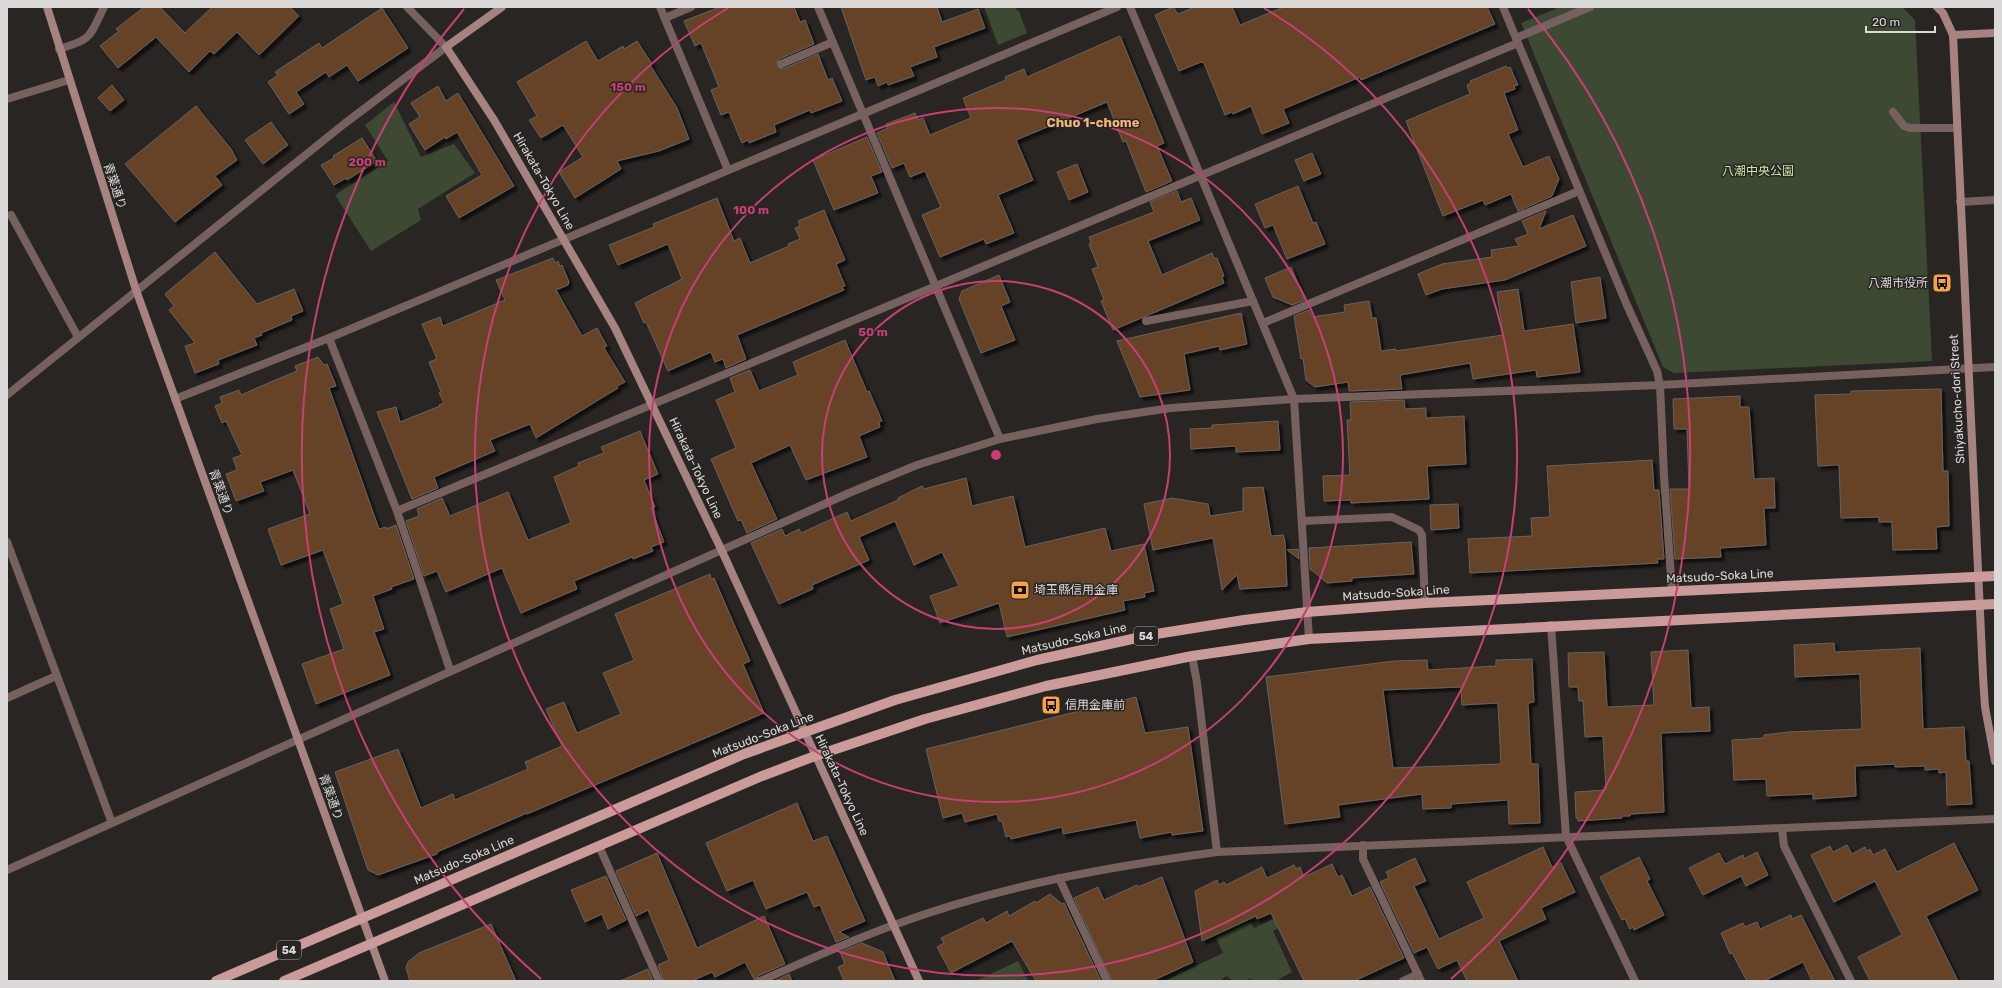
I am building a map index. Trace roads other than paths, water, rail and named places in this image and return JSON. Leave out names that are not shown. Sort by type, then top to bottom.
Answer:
[{"type":"main road","name":"Matsudo-Soka Line","points":[[216,981],[744,754],[932,689],[1037,660],[1150,635],[1244,620],[1307,612],[1425,603],[1995,576]]},
{"type":"main road","name":"54","points":[[284,981],[762,776],[815,756],[925,719],[1046,686],[1192,656],[1309,639],[1551,625],[1995,604]]},
{"type":"street","name":"青葉通り","points":[[47,7],[136,290],[361,919],[385,981]]},
{"type":"street","points":[[60,49],[78,44],[89,37],[104,7]]},
{"type":"street","points":[[407,7],[446,47]]},
{"type":"street","points":[[7,395],[344,124],[502,7]]},
{"type":"street","points":[[660,7],[728,170]]},
{"type":"street","points":[[665,18],[691,7]]},
{"type":"street","points":[[818,7],[1000,439]]},
{"type":"street","points":[[175,399],[329,338],[1117,7]]},
{"type":"street","points":[[1130,7],[1294,400],[1309,639]]},
{"type":"street","points":[[1503,7],[1626,304],[1657,371],[1660,385],[1664,476],[1672,592]]},
{"type":"street","points":[[397,511],[1201,175],[1517,41],[1590,7]]},
{"type":"street","points":[[1937,7],[1943,13],[1953,35],[1995,33]]},
{"type":"street","name":"Shiyakucho-dori Street","points":[[1953,35],[1974,508],[1980,577],[1985,707],[1995,761]]},
{"type":"street","points":[[781,64],[833,42]]},
{"type":"street","name":"Hirakata-Tokyo Line","points":[[446,47],[494,120],[615,328],[721,550],[919,981]]},
{"type":"street","points":[[7,99],[69,80]]},
{"type":"street","points":[[1893,112],[1904,126],[1910,128],[1957,128]]},
{"type":"street","points":[[1263,323],[1579,191]]},
{"type":"street","points":[[1960,202],[1995,200]]},
{"type":"street","points":[[11,215],[78,337]]},
{"type":"street","points":[[1146,321],[1253,301]]},
{"type":"street","points":[[329,338],[397,511],[450,670]]},
{"type":"street","points":[[7,870],[298,740],[450,670],[893,474],[949,454],[1000,439],[1097,419],[1171,408],[1294,400],[1660,385],[1995,368]]},
{"type":"street","points":[[1302,521],[1392,517],[1419,530],[1422,535],[1425,603]]},
{"type":"street","points":[[7,542],[112,823]]},
{"type":"street","points":[[1551,625],[1566,836],[1635,981]]},
{"type":"street","points":[[1192,656],[1197,683],[1217,852]]},
{"type":"street","points":[[7,698],[56,676]]},
{"type":"street","points":[[760,981],[894,925],[960,903],[1059,878],[1136,863],[1217,852],[1995,818]]},
{"type":"street","points":[[1782,828],[1784,846],[1850,981]]},
{"type":"street","points":[[1363,845],[1363,859],[1420,978],[1403,981]]},
{"type":"street","points":[[599,846],[659,981]]},
{"type":"street","points":[[1059,878],[1107,981]]},
{"type":"place","name":"八潮市役所","points":[[1942,283]]},
{"type":"place","name":"埼玉縣信用金庫","points":[[1020,590]]},
{"type":"place","name":"信用金庫前","points":[[1051,705]]},
{"type":"district","name":"Chuo 1-chome","points":[[1093,122]]},
{"type":"park label","name":"八潮中央公園","points":[[1758,171]]}]
